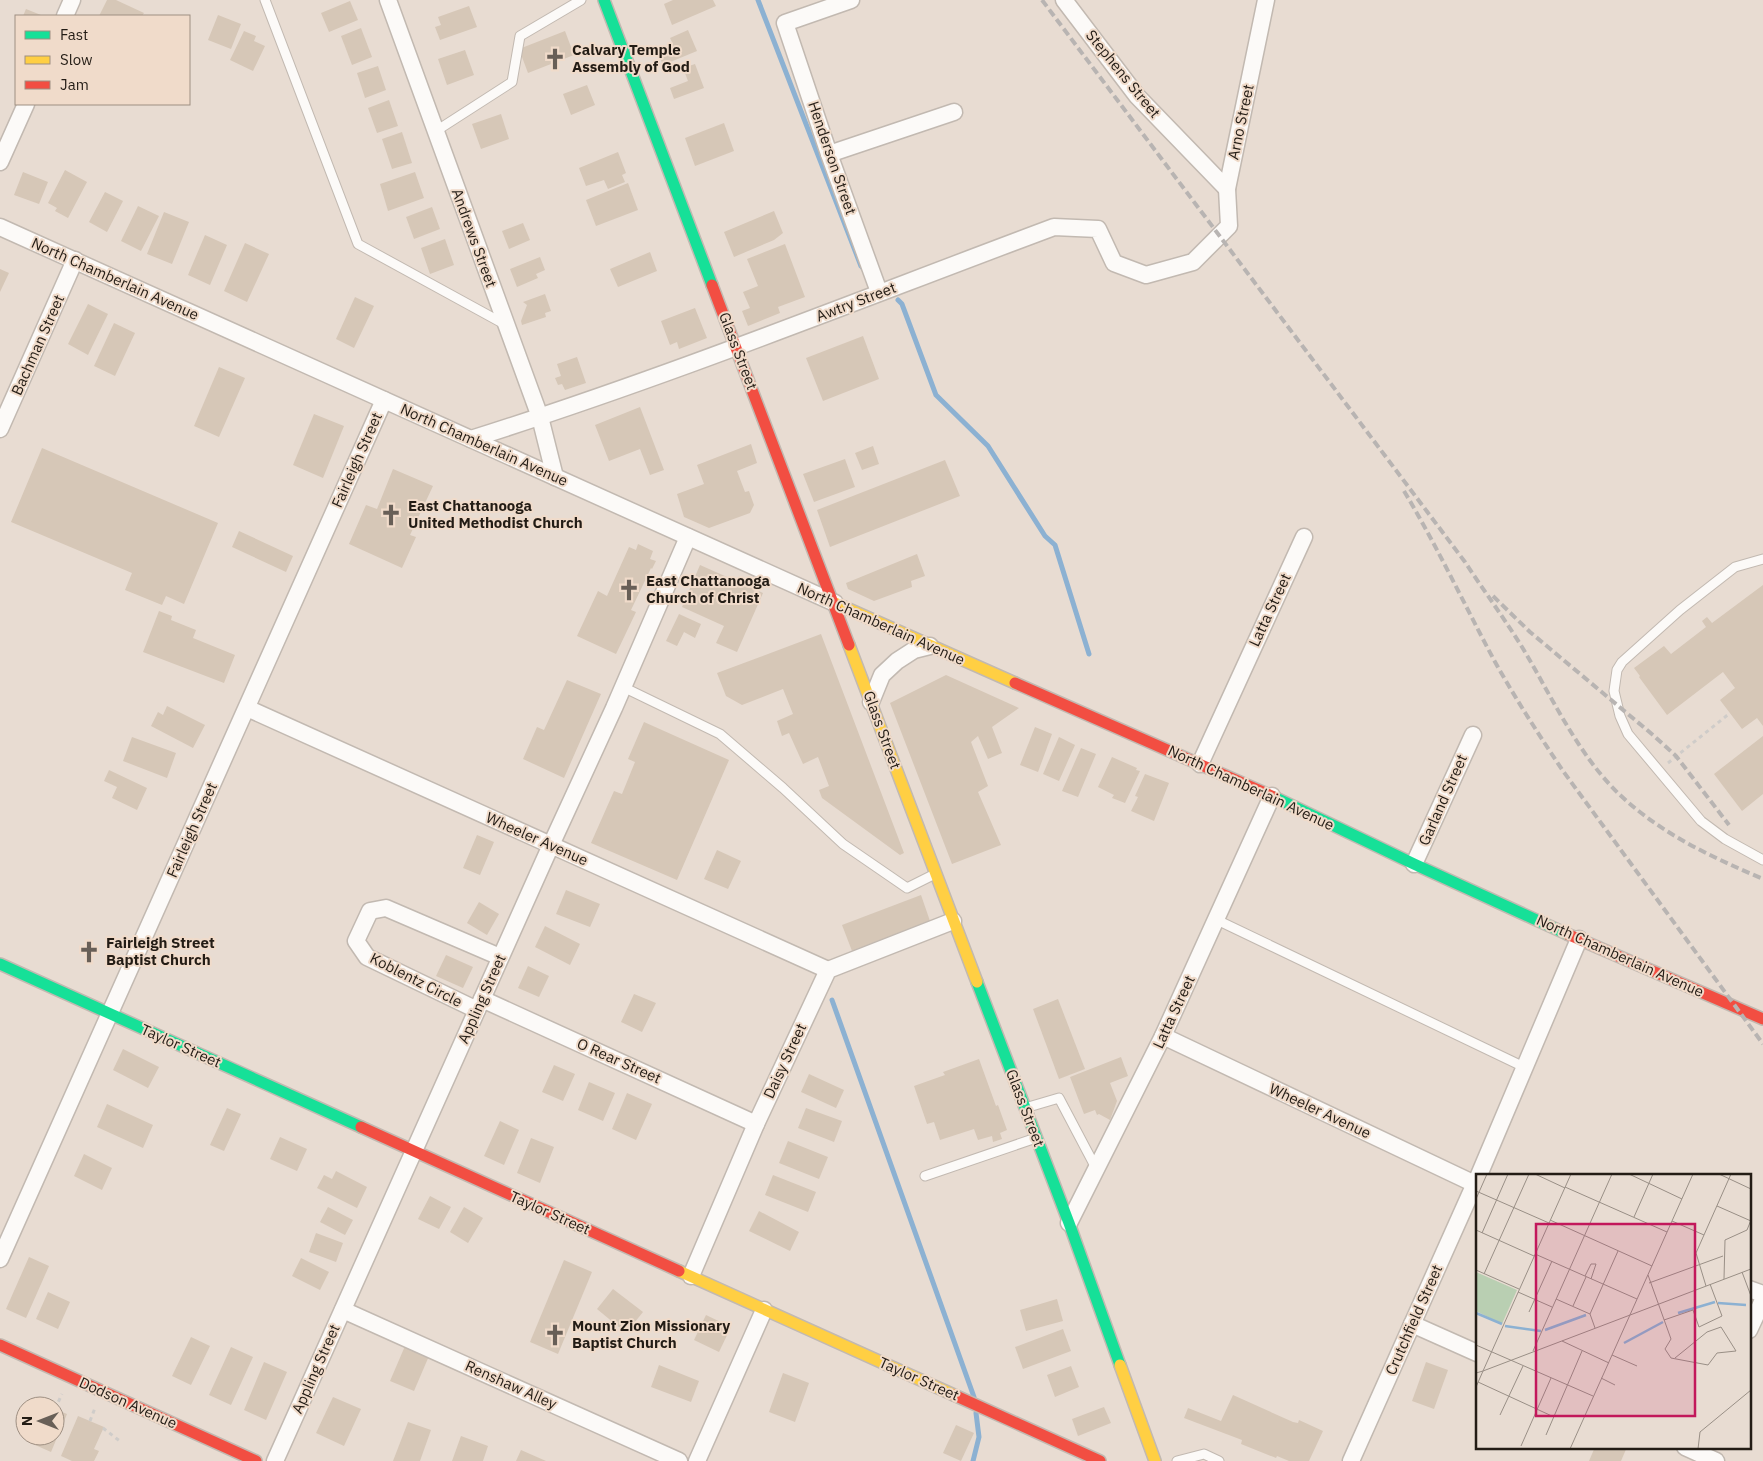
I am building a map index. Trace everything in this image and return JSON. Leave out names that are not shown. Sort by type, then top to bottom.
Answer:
[{"type":"street","points":[[65,15],[72,0]]},
{"type":"street","name":"Andrews Street","points":[[388,0],[540,417],[555,477]]},
{"type":"street","name":"Glass Street","points":[[604,0],[1069,1223],[1155,1461]]},
{"type":"street","name":"Henderson Street","points":[[851,0],[785,23],[829,154],[880,292]]},
{"type":"street","name":"Stephens Street","points":[[1064,0],[1137,96],[1227,189]]},
{"type":"street","name":"Arno Street","points":[[1216,240],[1229,226],[1227,189],[1266,0]]},
{"type":"street","points":[[0,162],[26,105]]},
{"type":"street","points":[[829,154],[954,112]]},
{"type":"street","name":"North Chamberlain Avenue","points":[[0,226],[834,603],[1272,796],[1414,864],[1579,939],[1763,1019]]},
{"type":"street","name":"Awtry Street","points":[[470,439],[540,417],[736,348],[1054,227],[1098,229],[1114,263],[1146,275],[1193,262],[1216,240]]},
{"type":"street","name":"Bachman Street","points":[[0,429],[75,260]]},
{"type":"street","name":"Fairleigh Street","points":[[0,1259],[384,400]]},
{"type":"street","name":"Appling Street","points":[[275,1461],[623,687],[688,537]]},
{"type":"street","name":"Latta Street","points":[[1200,764],[1304,537]]},
{"type":"street","points":[[871,702],[882,675],[897,661],[914,650],[930,646]]},
{"type":"street","name":"Wheeler Avenue","points":[[247,708],[828,970]]},
{"type":"street","name":"Garland Street","points":[[1414,864],[1472,735]]},
{"type":"street","name":"Latta Street","points":[[1069,1223],[1163,1036],[1272,796]]},
{"type":"street","name":"Koblentz Circle","points":[[479,1005],[367,958],[356,941],[370,911],[386,908],[500,958]]},
{"type":"street","points":[[828,970],[953,921]]},
{"type":"street","name":"Crutchfield Street","points":[[1479,1174],[1579,939]]},
{"type":"street","name":"Taylor Street","points":[[0,964],[1100,1461]]},
{"type":"street","name":"Daisy Street","points":[[691,1276],[756,1124],[828,970]]},
{"type":"street","name":"O Rear Street","points":[[479,1005],[756,1124]]},
{"type":"street","name":"Wheeler Avenue","points":[[1163,1036],[1476,1180]]},
{"type":"street","name":"Crutchfield Street","points":[[1351,1461],[1476,1182]]},
{"type":"street","points":[[1750,1289],[1763,1294]]},
{"type":"street","points":[[1750,1328],[1763,1300]]},
{"type":"street","name":"Renshaw Alley","points":[[343,1310],[679,1461]]},
{"type":"street","points":[[697,1461],[764,1310]]},
{"type":"street","points":[[1412,1324],[1476,1353]]},
{"type":"street","name":"Dodson Avenue","points":[[0,1345],[256,1461]]},
{"type":"street","points":[[1691,1452],[1716,1461]]},
{"type":"lane","points":[[265,0],[358,244],[506,326]]},
{"type":"lane","points":[[436,131],[512,82],[520,36],[581,0]]},
{"type":"lane","points":[[1763,559],[1735,566],[1680,610],[1622,662],[1617,670],[1614,691],[1620,716],[1628,734],[1701,821],[1725,839],[1763,860]]},
{"type":"lane","points":[[623,687],[720,734],[783,788],[843,844],[907,888],[935,874]]},
{"type":"lane","points":[[1217,920],[1524,1067]]},
{"type":"lane","points":[[1025,1108],[1059,1098],[1097,1170]]},
{"type":"lane","points":[[925,1176],[1036,1138]]},
{"type":"lane","points":[[1176,1461],[1204,1454],[1219,1461]]},
{"type":"path","points":[[1680,752],[1730,713]]},
{"type":"path","points":[[62,1396],[64,1391]]},
{"type":"path","points":[[90,1421],[96,1406]]},
{"type":"path","points":[[103,1428],[121,1442]]},
{"type":"building","points":[[107,0],[116,0],[144,13],[143,15],[100,15]]},
{"type":"building","points":[[673,0],[713,0],[716,6],[672,25],[664,4]]},
{"type":"building","points":[[350,1],[358,20],[329,32],[321,13]]},
{"type":"building","points":[[469,6],[477,27],[440,40],[435,27],[441,25],[438,17]]},
{"type":"building","points":[[26,9],[41,15],[23,15]]},
{"type":"building","points":[[218,15],[241,24],[231,49],[208,40]]},
{"type":"building","points":[[361,28],[372,57],[352,65],[341,36]]},
{"type":"building","points":[[688,30],[697,51],[663,65],[657,50],[673,44],[670,38]]},
{"type":"building","points":[[244,31],[256,36],[254,41],[265,46],[253,71],[230,60]]},
{"type":"building","points":[[565,31],[574,55],[528,73],[519,49]]},
{"type":"building","points":[[465,50],[474,75],[447,85],[438,59]]},
{"type":"building","points":[[695,64],[704,88],[674,99],[670,88],[688,81],[683,68]]},
{"type":"building","points":[[378,66],[386,90],[365,98],[357,73]]},
{"type":"building","points":[[587,85],[595,105],[571,115],[563,94]]},
{"type":"building","points":[[389,100],[398,126],[377,133],[368,108]]},
{"type":"building","points":[[501,114],[509,139],[481,149],[472,124]]},
{"type":"building","points":[[724,123],[734,151],[695,166],[685,138]]},
{"type":"building","points":[[402,132],[412,163],[392,169],[382,139]]},
{"type":"building","points":[[618,152],[626,173],[622,175],[625,182],[608,189],[604,180],[586,186],[579,168]]},
{"type":"building","points":[[65,170],[87,182],[68,218],[55,211],[57,208],[48,203]]},
{"type":"building","points":[[23,172],[48,182],[39,204],[14,195]]},
{"type":"building","points":[[415,172],[424,198],[388,211],[380,184]]},
{"type":"building","points":[[628,183],[638,210],[596,226],[586,200]]},
{"type":"building","points":[[105,192],[123,201],[107,232],[89,222]]},
{"type":"building","points":[[138,206],[159,216],[141,251],[121,241]]},
{"type":"building","points":[[432,207],[440,229],[414,239],[406,217]]},
{"type":"building","points":[[774,211],[783,233],[774,240],[734,257],[724,232]]},
{"type":"building","points":[[164,212],[189,222],[172,264],[147,254]]},
{"type":"building","points":[[523,223],[530,240],[509,249],[502,231]]},
{"type":"building","points":[[205,235],[227,245],[210,285],[188,275]]},
{"type":"building","points":[[445,239],[454,265],[430,274],[421,248]]},
{"type":"building","points":[[245,243],[269,254],[247,302],[224,291]]},
{"type":"building","points":[[785,244],[805,297],[778,307],[780,313],[748,326],[742,311],[750,308],[743,292],[758,286],[747,259]]},
{"type":"building","points":[[650,252],[657,271],[618,287],[610,269]]},
{"type":"building","points":[[540,257],[545,270],[536,274],[538,278],[517,287],[510,269]]},
{"type":"building","points":[[0,269],[9,273],[0,292]]},
{"type":"building","points":[[545,294],[551,311],[545,313],[546,317],[522,325],[521,321],[527,305],[523,302]]},
{"type":"building","points":[[355,297],[374,306],[354,348],[336,339]]},
{"type":"building","points":[[88,304],[108,314],[88,355],[68,344]]},
{"type":"building","points":[[695,308],[707,338],[679,349],[677,342],[670,345],[661,321]]},
{"type":"building","points":[[114,323],[135,333],[115,376],[94,366]]},
{"type":"building","points":[[863,336],[879,379],[823,401],[806,358]]},
{"type":"building","points":[[577,357],[586,383],[565,390],[562,384],[558,385],[555,378],[561,376],[557,364]]},
{"type":"building","points":[[219,367],[245,378],[219,437],[194,426]]},
{"type":"building","points":[[640,407],[664,470],[650,475],[640,449],[609,461],[595,425]]},
{"type":"building","points":[[314,414],[344,426],[323,478],[293,465]]},
{"type":"building","points":[[751,444],[757,463],[737,471],[745,492],[749,491],[754,505],[750,513],[709,528],[684,517],[677,494],[704,484],[697,465]]},
{"type":"building","points":[[873,446],[879,464],[862,470],[855,453]]},
{"type":"building","points":[[42,448],[218,523],[184,604],[166,596],[162,605],[125,590],[132,573],[11,522]]},
{"type":"building","points":[[845,459],[855,487],[814,502],[803,474]]},
{"type":"building","points":[[945,460],[960,496],[830,547],[817,510]]},
{"type":"building","name":"East Chattanooga United Methodist Church","points":[[393,469],[433,486],[410,535],[416,537],[402,568],[349,544],[366,505],[377,509]]},
{"type":"building","points":[[239,531],[293,556],[286,572],[232,547]]},
{"type":"building","points":[[638,544],[653,551],[650,559],[656,561],[631,610],[636,612],[616,654],[577,636],[598,591],[607,596],[629,547],[636,550]]},
{"type":"building","points":[[917,554],[925,576],[911,581],[912,587],[874,601],[848,589],[846,583]]},
{"type":"building","points":[[700,565],[763,593],[737,652],[716,643],[724,626],[682,607]]},
{"type":"building","points":[[1763,585],[1763,726],[1757,718],[1742,729],[1720,700],[1735,688],[1723,672],[1667,715],[1634,668],[1664,646],[1671,654],[1706,627],[1702,621],[1707,617],[1712,623]]},
{"type":"building","points":[[159,611],[172,616],[171,620],[196,630],[193,638],[235,655],[224,683],[143,652]]},
{"type":"building","points":[[679,614],[701,624],[695,638],[684,632],[677,646],[666,641]]},
{"type":"building","points":[[821,634],[904,853],[900,855],[822,798],[819,790],[829,786],[818,757],[803,764],[789,733],[782,736],[777,721],[793,714],[783,689],[742,705],[726,696],[717,673]]},
{"type":"building","points":[[946,675],[1019,708],[992,727],[1002,753],[988,759],[978,736],[971,742],[988,786],[978,792],[1001,845],[952,864],[890,703]]},
{"type":"building","points":[[567,680],[601,694],[564,778],[523,759],[537,727],[544,730]]},
{"type":"building","points":[[167,706],[205,725],[193,748],[151,726],[158,712],[163,715]]},
{"type":"building","points":[[644,722],[729,760],[677,880],[591,843],[614,791],[622,794],[635,762],[628,759]]},
{"type":"building","points":[[1035,727],[1052,734],[1038,772],[1020,765]]},
{"type":"building","points":[[1763,736],[1763,794],[1742,811],[1714,774]]},
{"type":"building","points":[[132,737],[176,753],[167,778],[123,761]]},
{"type":"building","points":[[1059,737],[1075,745],[1059,781],[1043,774]]},
{"type":"building","points":[[1081,748],[1096,754],[1078,797],[1062,791]]},
{"type":"building","points":[[1112,757],[1140,771],[1125,803],[1112,798],[1114,795],[1098,787]]},
{"type":"building","points":[[109,770],[147,788],[137,810],[112,798],[117,787],[104,781]]},
{"type":"building","points":[[1145,774],[1169,783],[1154,821],[1131,811],[1138,797],[1135,796]]},
{"type":"building","points":[[477,835],[494,842],[480,875],[463,868]]},
{"type":"building","points":[[717,850],[741,861],[728,889],[704,879]]},
{"type":"building","points":[[566,890],[600,904],[590,927],[556,914]]},
{"type":"building","points":[[921,895],[930,921],[852,951],[842,925]]},
{"type":"building","points":[[479,902],[499,914],[487,935],[467,923]]},
{"type":"building","points":[[545,926],[580,944],[570,965],[535,947]]},
{"type":"building","points":[[446,955],[473,967],[463,988],[436,976]]},
{"type":"building","points":[[528,966],[549,976],[539,997],[518,988]]},
{"type":"building","points":[[634,994],[656,1003],[642,1032],[621,1022]]},
{"type":"building","points":[[1058,999],[1085,1069],[1059,1079],[1033,1009]]},
{"type":"building","points":[[123,1049],[159,1067],[148,1088],[113,1070]]},
{"type":"building","points":[[1121,1057],[1128,1076],[1110,1083],[1117,1101],[1110,1120],[1099,1114],[1097,1115],[1095,1110],[1084,1114],[1070,1077]]},
{"type":"building","points":[[979,1059],[1007,1130],[1000,1133],[1002,1139],[993,1142],[992,1136],[978,1140],[974,1129],[940,1140],[934,1122],[927,1124],[914,1086],[945,1075],[943,1072]]},
{"type":"building","points":[[554,1065],[575,1074],[563,1101],[542,1092]]},
{"type":"building","points":[[809,1074],[844,1090],[836,1108],[801,1092]]},
{"type":"building","points":[[589,1082],[615,1093],[603,1121],[578,1110]]},
{"type":"building","points":[[627,1093],[652,1104],[636,1140],[612,1129]]},
{"type":"building","points":[[107,1104],[153,1125],[143,1148],[97,1127]]},
{"type":"building","points":[[227,1108],[241,1114],[224,1151],[210,1145]]},
{"type":"building","points":[[806,1108],[842,1121],[834,1142],[798,1128]]},
{"type":"building","points":[[500,1121],[519,1130],[504,1165],[484,1156]]},
{"type":"building","points":[[280,1137],[307,1149],[297,1171],[270,1159]]},
{"type":"building","points":[[531,1138],[554,1147],[540,1183],[517,1173]]},
{"type":"building","points":[[788,1141],[828,1157],[819,1179],[779,1163]]},
{"type":"building","points":[[84,1154],[112,1168],[102,1190],[74,1176]]},
{"type":"building","points":[[336,1171],[367,1187],[357,1208],[317,1188],[324,1175],[332,1179]]},
{"type":"building","points":[[773,1175],[816,1192],[808,1212],[765,1195]]},
{"type":"building","points":[[430,1196],[451,1207],[439,1229],[418,1219]]},
{"type":"building","points":[[328,1207],[353,1220],[345,1235],[320,1222]]},
{"type":"building","points":[[464,1207],[483,1218],[468,1243],[450,1232]]},
{"type":"building","points":[[759,1211],[799,1232],[790,1251],[749,1231]]},
{"type":"building","points":[[316,1233],[343,1243],[336,1262],[309,1252]]},
{"type":"building","points":[[29,1257],[49,1266],[26,1318],[6,1309]]},
{"type":"building","points":[[301,1258],[329,1272],[320,1290],[292,1276]]},
{"type":"building","points":[[564,1260],[592,1272],[558,1354],[530,1342]]},
{"type":"building","points":[[613,1289],[643,1312],[626,1333],[597,1309]]},
{"type":"building","points":[[48,1292],[70,1302],[58,1329],[36,1319]]},
{"type":"building","points":[[1057,1299],[1063,1321],[1026,1331],[1020,1310]]},
{"type":"building","points":[[706,1315],[731,1327],[719,1352],[694,1340]]},
{"type":"building","points":[[1063,1329],[1071,1351],[1023,1369],[1015,1347]]},
{"type":"building","points":[[191,1337],[210,1346],[191,1385],[172,1376]]},
{"type":"building","points":[[405,1346],[429,1356],[414,1391],[390,1381]]},
{"type":"building","points":[[231,1347],[253,1357],[231,1405],[209,1395]]},
{"type":"building","points":[[264,1362],[287,1372],[266,1420],[244,1410]]},
{"type":"building","points":[[1426,1362],[1448,1370],[1434,1409],[1412,1401]]},
{"type":"building","points":[[659,1365],[699,1381],[691,1402],[651,1387]]},
{"type":"building","points":[[1071,1366],[1079,1387],[1055,1397],[1047,1375]]},
{"type":"building","points":[[783,1373],[809,1383],[795,1422],[769,1412]]},
{"type":"building","points":[[1233,1395],[1293,1422],[1298,1423],[1299,1420],[1323,1431],[1309,1461],[1289,1461],[1277,1456],[1276,1458],[1241,1444],[1242,1440],[1184,1418],[1188,1408],[1221,1421]]},
{"type":"building","points":[[333,1397],[361,1409],[344,1446],[316,1433]]},
{"type":"building","points":[[1104,1407],[1111,1423],[1078,1436],[1072,1419]]},
{"type":"building","points":[[78,1416],[104,1427],[94,1449],[99,1451],[94,1461],[72,1461],[61,1456]]},
{"type":"building","points":[[408,1422],[431,1430],[420,1461],[393,1461]]},
{"type":"building","points":[[956,1425],[974,1433],[961,1461],[943,1453]]},
{"type":"building","points":[[461,1436],[488,1446],[483,1461],[452,1461]]},
{"type":"building","points":[[37,1446],[54,1446],[51,1452]]},
{"type":"building","points":[[1595,1448],[1627,1448],[1621,1461],[1589,1461]]},
{"type":"building","points":[[521,1450],[546,1461],[516,1461]]},
{"type":"waterway","points":[[758,0],[861,266],[866,271]]},
{"type":"waterway","points":[[898,300],[902,304],[936,395],[988,446],[1045,536],[1055,545],[1089,654]]},
{"type":"waterway","points":[[832,1000],[974,1397]]},
{"type":"waterway","points":[[973,1461],[979,1437],[976,1413]]},
{"type":"railway","points":[[1042,0],[1465,562],[1522,647],[1578,744],[1591,762],[1620,795],[1653,822],[1706,853],[1763,879]]},
{"type":"railway","points":[[1404,491],[1494,660],[1545,744],[1763,1044]]},
{"type":"railway","points":[[1493,596],[1530,632],[1676,756],[1729,825]]},
{"type":"traffic: fast","points":[[604,0],[712,285]]},
{"type":"traffic: fast","points":[[1274,797],[1567,934]]},
{"type":"traffic: fast","points":[[0,964],[361,1127]]},
{"type":"traffic: fast","points":[[977,982],[1069,1223],[1120,1365]]},
{"type":"traffic: slow","points":[[835,603],[1015,683]]},
{"type":"traffic: slow","points":[[849,645],[977,982]]},
{"type":"traffic: slow","points":[[679,1271],[954,1395]]},
{"type":"traffic: slow","points":[[1120,1365],[1155,1461]]},
{"type":"traffic: jam","points":[[712,285],[849,645]]},
{"type":"traffic: jam","points":[[1015,683],[1274,797]]},
{"type":"traffic: jam","points":[[1567,934],[1763,1019]]},
{"type":"traffic: jam","points":[[361,1127],[679,1271]]},
{"type":"traffic: jam","points":[[0,1345],[256,1461]]},
{"type":"traffic: jam","points":[[954,1395],[1100,1461]]},
{"type":"place","name":"Calvary Temple Assembly of God","points":[[555,59]]},
{"type":"place","name":"East Chattanooga United Methodist Church","points":[[391,515]]},
{"type":"place","name":"East Chattanooga Church of Christ","points":[[629,590]]},
{"type":"place","name":"Fairleigh Street Baptist Church","points":[[89,952]]},
{"type":"place","name":"Mount Zion Missionary Baptist Church","points":[[555,1335]]}]
